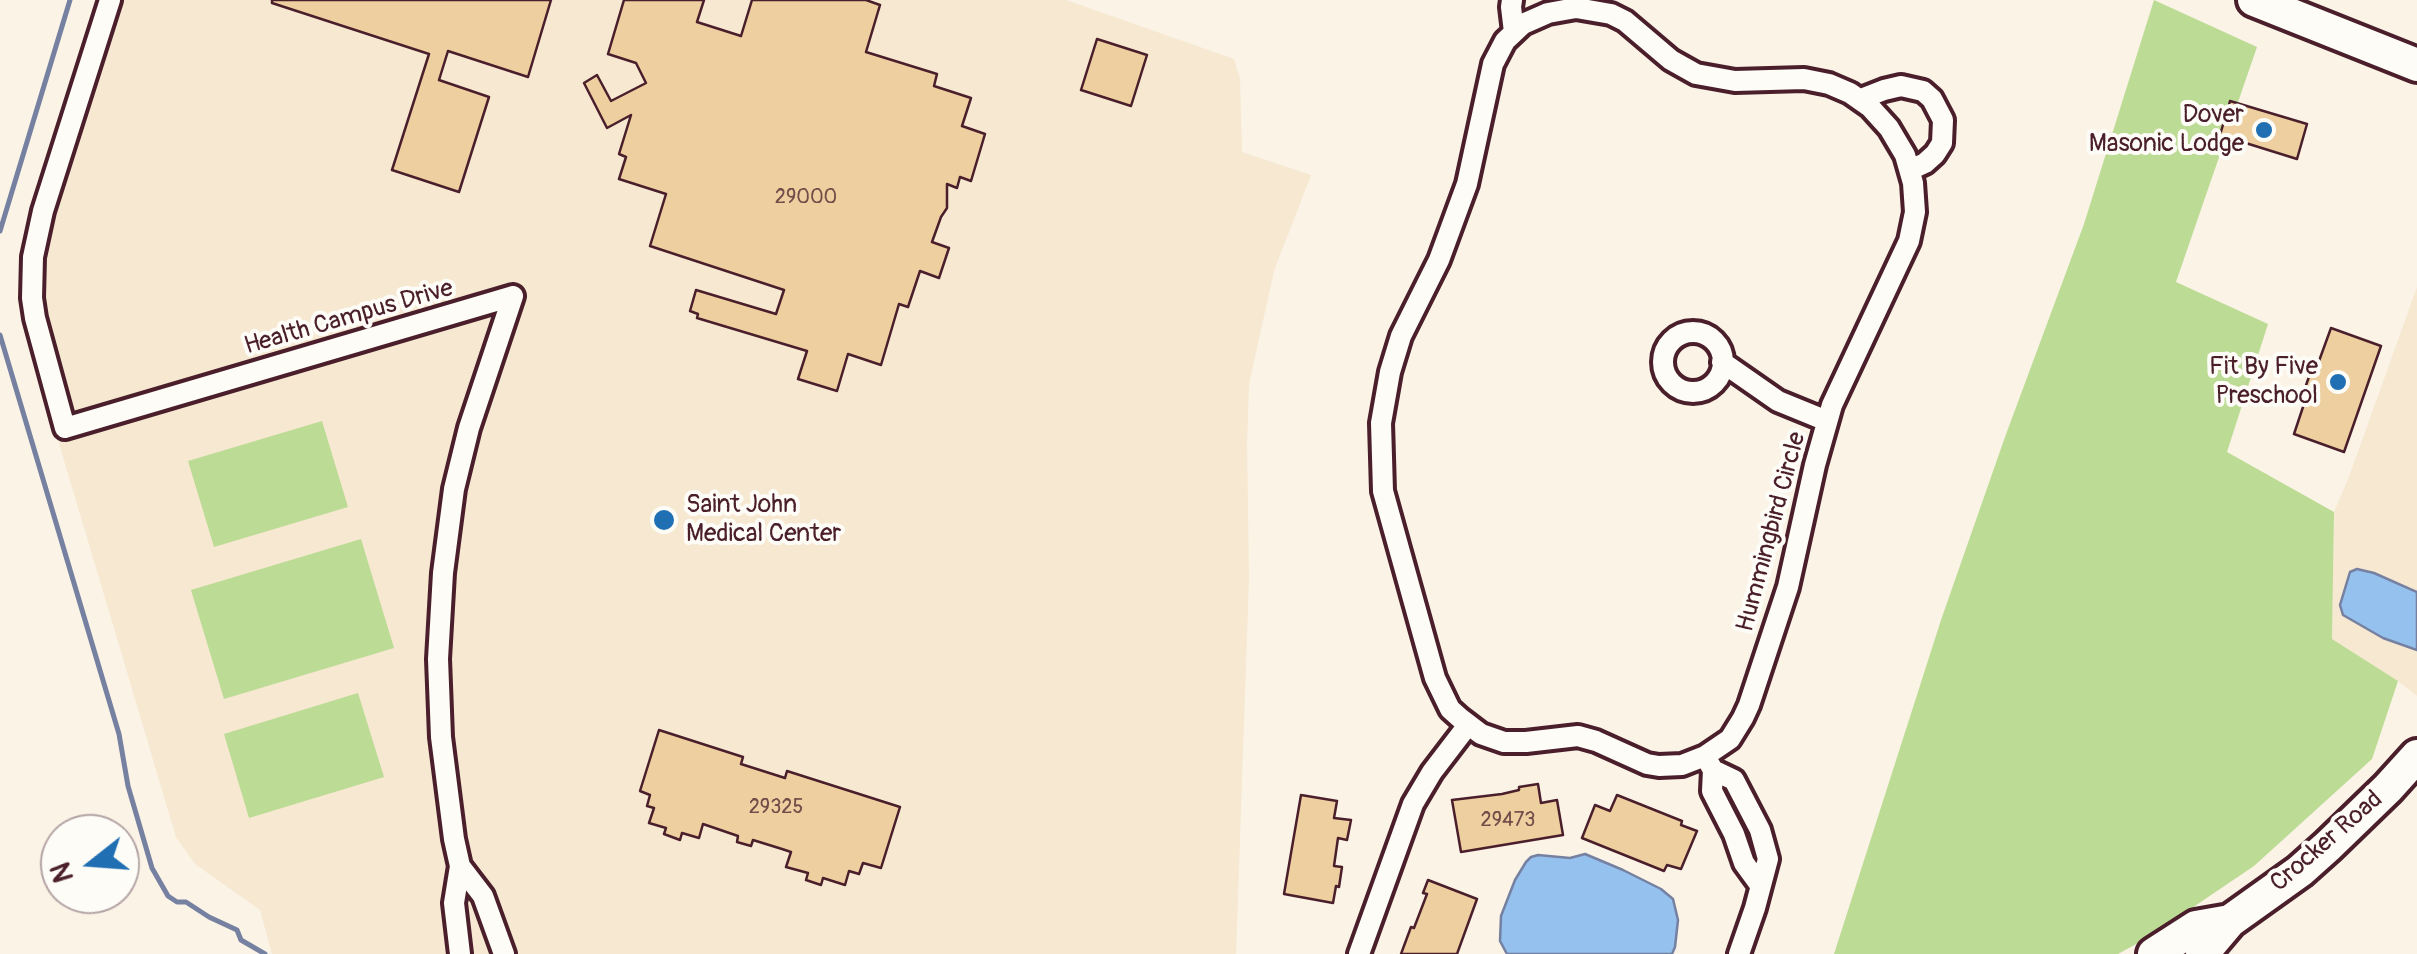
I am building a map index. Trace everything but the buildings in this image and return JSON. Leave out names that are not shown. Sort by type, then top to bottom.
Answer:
[{"type":"main road","points":[[2254,0],[2417,65]]},
{"type":"main road","name":"Crocker Road","points":[[2202,954],[2230,921],[2314,858],[2417,756]]},
{"type":"main road","name":"Crocker Road","points":[[2154,954],[2196,927],[2230,921]]},
{"type":"street","name":"Health Campus Drive","points":[[110,0],[43,211],[33,257],[35,318],[65,428],[514,296],[464,450],[442,573],[438,659],[441,737],[450,822],[460,866],[454,903],[460,954]]},
{"type":"street","points":[[1512,0],[1514,32],[1493,64],[1467,184],[1439,260],[1401,336],[1390,372],[1381,423],[1380,460],[1386,505],[1434,678],[1450,709],[1468,725],[1504,742],[1578,736],[1659,766],[1709,763],[1712,791],[1744,863],[1760,885],[1740,954]]},
{"type":"street","name":"Hummingbird Circle","points":[[1514,32],[1548,13],[1588,4],[1625,21],[1671,60],[1696,74],[1735,81],[1804,79],[1840,88],[1861,99],[1888,128],[1910,170],[1915,212],[1909,241],[1840,385],[1827,421],[1788,587],[1749,705],[1730,739],[1709,763]]},
{"type":"street","points":[[1861,99],[1901,86],[1923,91],[1932,99],[1944,120],[1942,143],[1925,163],[1910,170]]},
{"type":"street","points":[[1722,362],[1778,401],[1827,421]]},
{"type":"street","points":[[1359,954],[1413,804],[1468,725]]},
{"type":"street","name":"Health Campus Drive","points":[[460,866],[483,896],[504,954]]},
{"type":"shaded area","name":"Saint John Medical Center","points":[[97,0],[1066,0],[1234,59],[1240,79],[1242,152],[1311,175],[1274,271],[1249,384],[1249,577],[1236,954],[272,954],[260,910],[195,864],[176,837],[25,329],[21,245]]},
{"type":"shaded area","points":[[2417,287],[2417,696],[2332,639],[2334,512]]},
{"type":"green space","points":[[2154,0],[2257,47],[2176,282],[2268,324],[2227,452],[2334,512],[2332,639],[2398,681],[2372,759],[2254,866],[2118,954],[1834,954],[1941,620],[2084,224]]},
{"type":"green space","points":[[322,421],[348,507],[214,547],[188,461]]},
{"type":"green space","points":[[361,539],[394,648],[224,699],[191,590]]},
{"type":"green space","points":[[358,693],[384,777],[249,818],[224,734]]},
{"type":"water","points":[[2357,569],[2417,592],[2417,650],[2383,638],[2343,615],[2340,605],[2350,572]]},
{"type":"water","points":[[1585,854],[1661,889],[1673,899],[1678,920],[1672,954],[1507,954],[1500,941],[1501,916],[1526,862],[1538,855],[1570,858]]},
{"type":"waterway","points":[[0,231],[70,0]]},
{"type":"waterway","points":[[0,335],[119,734],[128,786],[152,868],[168,896],[237,930],[241,940],[265,954]]},
{"type":"place","name":"Dover Masonic Lodge","points":[[2264,130]]},
{"type":"place","name":"Fit By Five Preschool","points":[[2338,382]]},
{"type":"place","name":"Saint John Medical Center","points":[[664,520]]}]
